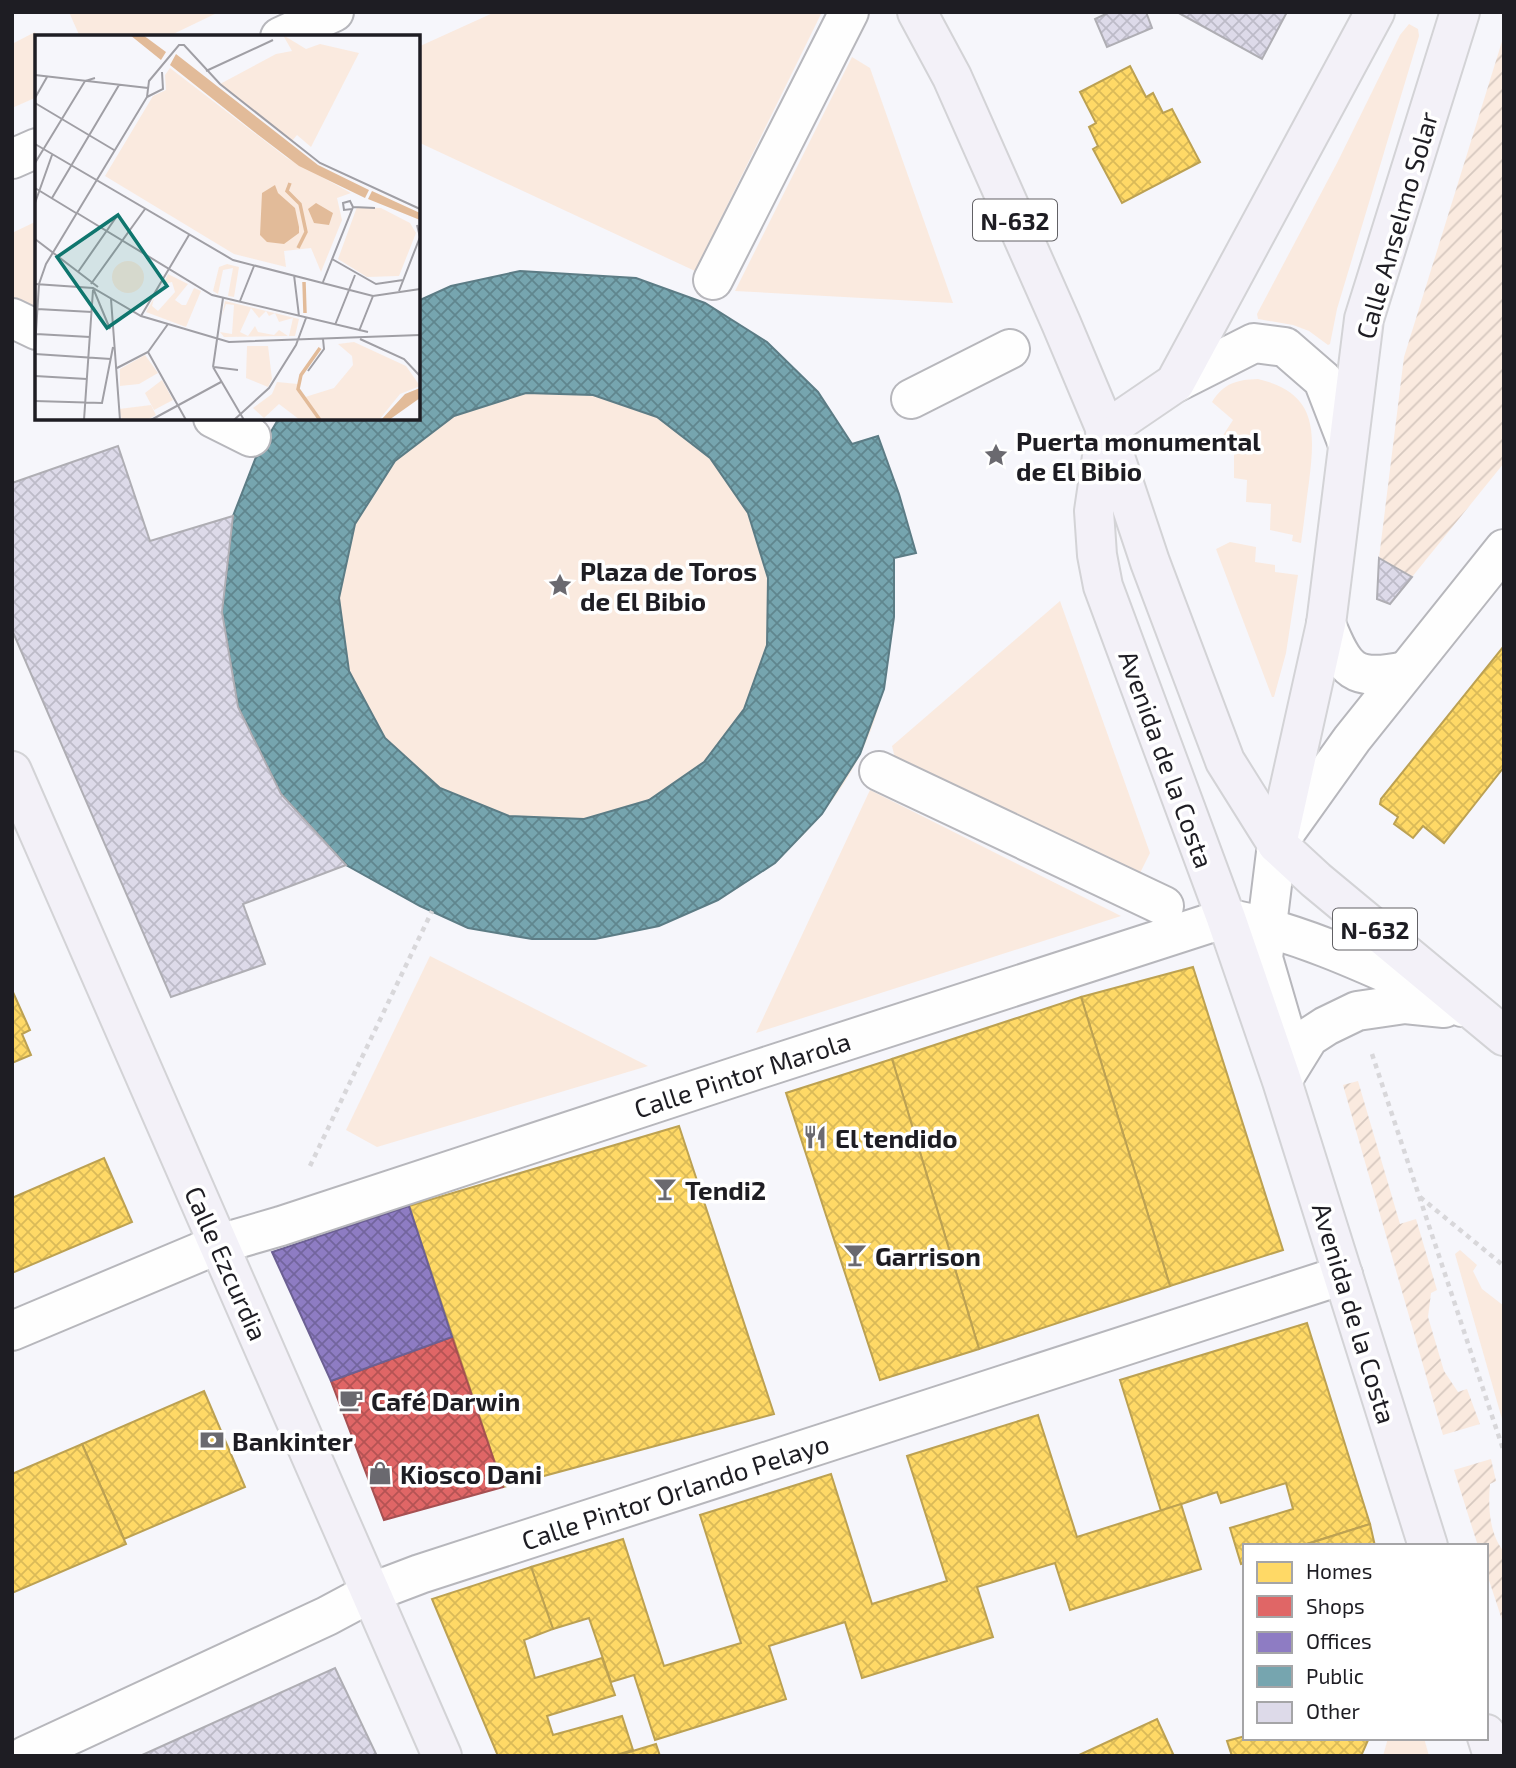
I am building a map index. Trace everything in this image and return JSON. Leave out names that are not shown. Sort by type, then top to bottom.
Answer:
[{"type":"main road","name":"N-632","points":[[917,12],[952,77],[1106,430],[1150,562],[1225,761],[1277,844],[1316,880],[1504,1036]]},
{"type":"main road","points":[[1106,430],[1175,383],[1375,12]]},
{"type":"main road","name":"Calle Anselmo Solar","points":[[1277,844],[1326,624],[1364,319],[1460,12]]},
{"type":"main road","name":"Avenida de la Costa","points":[[1106,430],[1094,511],[1097,555],[1103,586],[1226,918],[1282,1081],[1427,1544]]},
{"type":"main road","name":"Calle Ezcurdia","points":[[12,771],[442,1756]]},
{"type":"street","points":[[284,35],[334,12]]},
{"type":"street","points":[[713,280],[849,12]]},
{"type":"street","points":[[12,159],[35,149]]},
{"type":"street","points":[[12,318],[35,329]]},
{"type":"street","points":[[1175,383],[1254,343],[1285,347],[1323,380],[1347,442]]},
{"type":"street","points":[[911,399],[1010,349]]},
{"type":"street","points":[[217,420],[251,437]]},
{"type":"street","points":[[1282,1081],[1284,1030],[1263,958],[1277,844],[1352,739],[1504,549]]},
{"type":"street","points":[[1326,624],[1339,656],[1353,671],[1378,677],[1405,671]]},
{"type":"street","points":[[879,771],[1164,906]]},
{"type":"street","name":"Calle Pintor Marola","points":[[12,1331],[219,1244],[1226,918],[1266,925],[1302,937],[1474,1012]]},
{"type":"street","points":[[1282,1081],[1309,1037],[1357,1010],[1405,1004],[1474,1012]]},
{"type":"street","name":"Calle Pintor Orlando Pelayo","points":[[26,1756],[327,1616],[370,1593],[434,1569],[1343,1275]]},
{"type":"path","points":[[306,1174],[432,911]]},
{"type":"path","points":[[1368,1043],[1504,1452]]},
{"type":"path","points":[[1419,1196],[1504,1266]]},
{"type":"path","points":[[1497,1430],[1504,1428]]},
{"type":"shaded area","points":[[69,12],[219,12],[171,35],[79,35]]},
{"type":"shaded area","points":[[495,12],[822,12],[695,271],[420,143],[420,46]]},
{"type":"shaded area","points":[[1409,24],[1418,29],[1419,36],[1337,309],[1330,344],[1293,325],[1258,319],[1257,314],[1337,163],[1400,35]]},
{"type":"shaded area","points":[[35,32],[35,98],[12,108],[12,44]]},
{"type":"shaded area","points":[[1504,35],[1504,463],[1412,577],[1379,558],[1404,357]]},
{"type":"shaded area","points":[[852,57],[870,68],[953,303],[735,291]]},
{"type":"shaded area","points":[[35,222],[35,311],[12,300],[12,233]]},
{"type":"shaded area","name":"Plaza de Toros de El Bibio","points":[[520,271],[636,278],[705,303],[767,342],[818,392],[852,444],[878,436],[899,494],[916,553],[894,558],[889,659],[878,708],[860,755],[831,802],[796,843],[755,877],[709,904],[660,924],[608,936],[555,939],[473,929],[416,903],[346,865],[233,516],[256,457],[278,420],[420,420],[420,300],[451,286]]},
{"type":"shaded area","points":[[1258,379],[1278,385],[1292,394],[1308,417],[1312,447],[1301,543],[1292,541],[1293,535],[1270,530],[1271,504],[1246,502],[1247,480],[1234,478],[1234,453],[1220,440],[1233,420],[1212,402],[1231,384]]},
{"type":"shaded area","points":[[1230,542],[1256,547],[1255,562],[1275,565],[1275,572],[1298,575],[1286,653],[1274,697],[1216,549]]},
{"type":"shaded area","points":[[1060,601],[1150,853],[1140,873],[895,758],[892,746]]},
{"type":"shaded area","points":[[870,790],[1121,916],[756,1033]]},
{"type":"shaded area","points":[[430,956],[648,1066],[377,1147],[346,1130]]},
{"type":"shaded area","points":[[1358,1081],[1400,1224],[1416,1219],[1437,1290],[1431,1293],[1428,1317],[1444,1371],[1458,1392],[1467,1389],[1480,1424],[1443,1435],[1343,1085]]},
{"type":"shaded area","points":[[1460,1250],[1477,1265],[1473,1271],[1482,1289],[1504,1306],[1502,1419],[1455,1254]]},
{"type":"shaded area","points":[[1491,1459],[1496,1481],[1490,1484],[1491,1520],[1495,1537],[1504,1552],[1504,1626],[1488,1577],[1488,1544],[1477,1544],[1454,1470]]},
{"type":"shaded area","points":[[1387,1740],[1425,1740],[1429,1756],[1383,1756]]},
{"type":"building: Homes","points":[[1130,66],[1146,97],[1153,93],[1163,113],[1172,109],[1200,162],[1122,203],[1093,149],[1098,146],[1089,127],[1096,123],[1080,92]]},
{"type":"building: Homes","points":[[1503,647],[1504,767],[1444,843],[1423,826],[1413,838],[1394,824],[1398,817],[1380,804],[1381,799]]},
{"type":"building: Homes","points":[[1193,967],[1283,1250],[1170,1286],[1081,997]]},
{"type":"building: Homes","points":[[12,990],[30,1030],[22,1034],[31,1055],[12,1063]]},
{"type":"building: Homes","points":[[1081,997],[1170,1286],[979,1349],[892,1059]]},
{"type":"building: Homes","points":[[892,1059],[979,1349],[880,1380],[786,1093]]},
{"type":"building: Homes","points":[[679,1126],[774,1414],[503,1487],[409,1206]]},
{"type":"building: Homes","points":[[104,1158],[132,1222],[12,1273],[12,1198]]},
{"type":"building: Homes","points":[[1307,1323],[1370,1524],[1306,1544],[1243,1544],[1241,1564],[1230,1528],[1293,1509],[1286,1483],[1221,1503],[1217,1492],[1161,1511],[1120,1380]]},
{"type":"building: Homes","points":[[204,1391],[245,1487],[124,1539],[82,1444]]},
{"type":"building: Homes","points":[[1038,1415],[1077,1537],[1181,1504],[1201,1569],[1070,1610],[1055,1563],[977,1587],[993,1637],[862,1678],[845,1622],[769,1646],[786,1699],[655,1740],[634,1675],[611,1682],[589,1618],[553,1629],[531,1567],[623,1539],[664,1666],[741,1643],[700,1515],[831,1474],[872,1604],[947,1581],[907,1456]]},
{"type":"building: Homes","points":[[82,1444],[126,1544],[12,1593],[12,1474]]},
{"type":"building: Homes","points":[[1370,1524],[1375,1544],[1307,1544]]},
{"type":"building: Homes","points":[[531,1567],[553,1629],[524,1640],[535,1678],[602,1658],[615,1695],[547,1716],[553,1735],[622,1716],[633,1750],[613,1756],[498,1756],[432,1599]]},
{"type":"building: Homes","points":[[1157,1719],[1174,1756],[1077,1756]]},
{"type":"building: Homes","points":[[1243,1737],[1243,1740],[1368,1740],[1361,1756],[1232,1756],[1227,1741]]},
{"type":"building: Homes","points":[[656,1744],[660,1756],[616,1756]]},
{"type":"building: Shops","points":[[452,1337],[503,1487],[384,1520],[331,1381]]},
{"type":"building: Offices","points":[[409,1206],[452,1337],[331,1381],[272,1252]]},
{"type":"building: Public","points":[[520,271],[636,278],[705,303],[767,342],[818,392],[852,444],[878,436],[916,553],[894,558],[894,617],[884,689],[860,754],[822,814],[775,863],[718,900],[659,926],[595,939],[532,939],[468,928],[420,906],[346,865],[281,794],[238,707],[222,612],[233,516],[256,457],[278,420],[420,420],[420,300],[451,286]],"holes":[[[526,393],[593,395],[657,417],[710,458],[748,513],[768,578],[767,645],[744,709],[704,762],[649,800],[584,819],[509,816],[440,788],[385,738],[349,671],[339,598],[355,524],[395,461],[454,416]]]},
{"type":"building: Other","points":[[1110,12],[1146,12],[1152,28],[1107,47],[1095,19]]},
{"type":"building: Other","points":[[1177,12],[1287,12],[1262,59]]},
{"type":"building: Other","points":[[118,446],[150,541],[233,516],[222,612],[238,707],[281,794],[346,865],[243,904],[265,964],[171,997],[12,630],[12,483]]},
{"type":"building: Other","points":[[1379,558],[1412,577],[1390,604],[1377,599]]},
{"type":"building: Other","points":[[335,1668],[377,1756],[140,1756]]},
{"type":"place","name":"Puerta monumental de El Bibio","points":[[996,455]]},
{"type":"place","name":"Plaza de Toros de El Bibio","points":[[560,585]]},
{"type":"place","name":"El tendido","points":[[815,1137]]},
{"type":"place","name":"Tendi2","points":[[665,1189]]},
{"type":"place","name":"Garrison","points":[[855,1255]]},
{"type":"place","name":"Café Darwin","points":[[351,1400]]},
{"type":"place","name":"Bankinter","points":[[212,1440]]},
{"type":"place","name":"Kiosco Dani","points":[[380,1473]]}]
